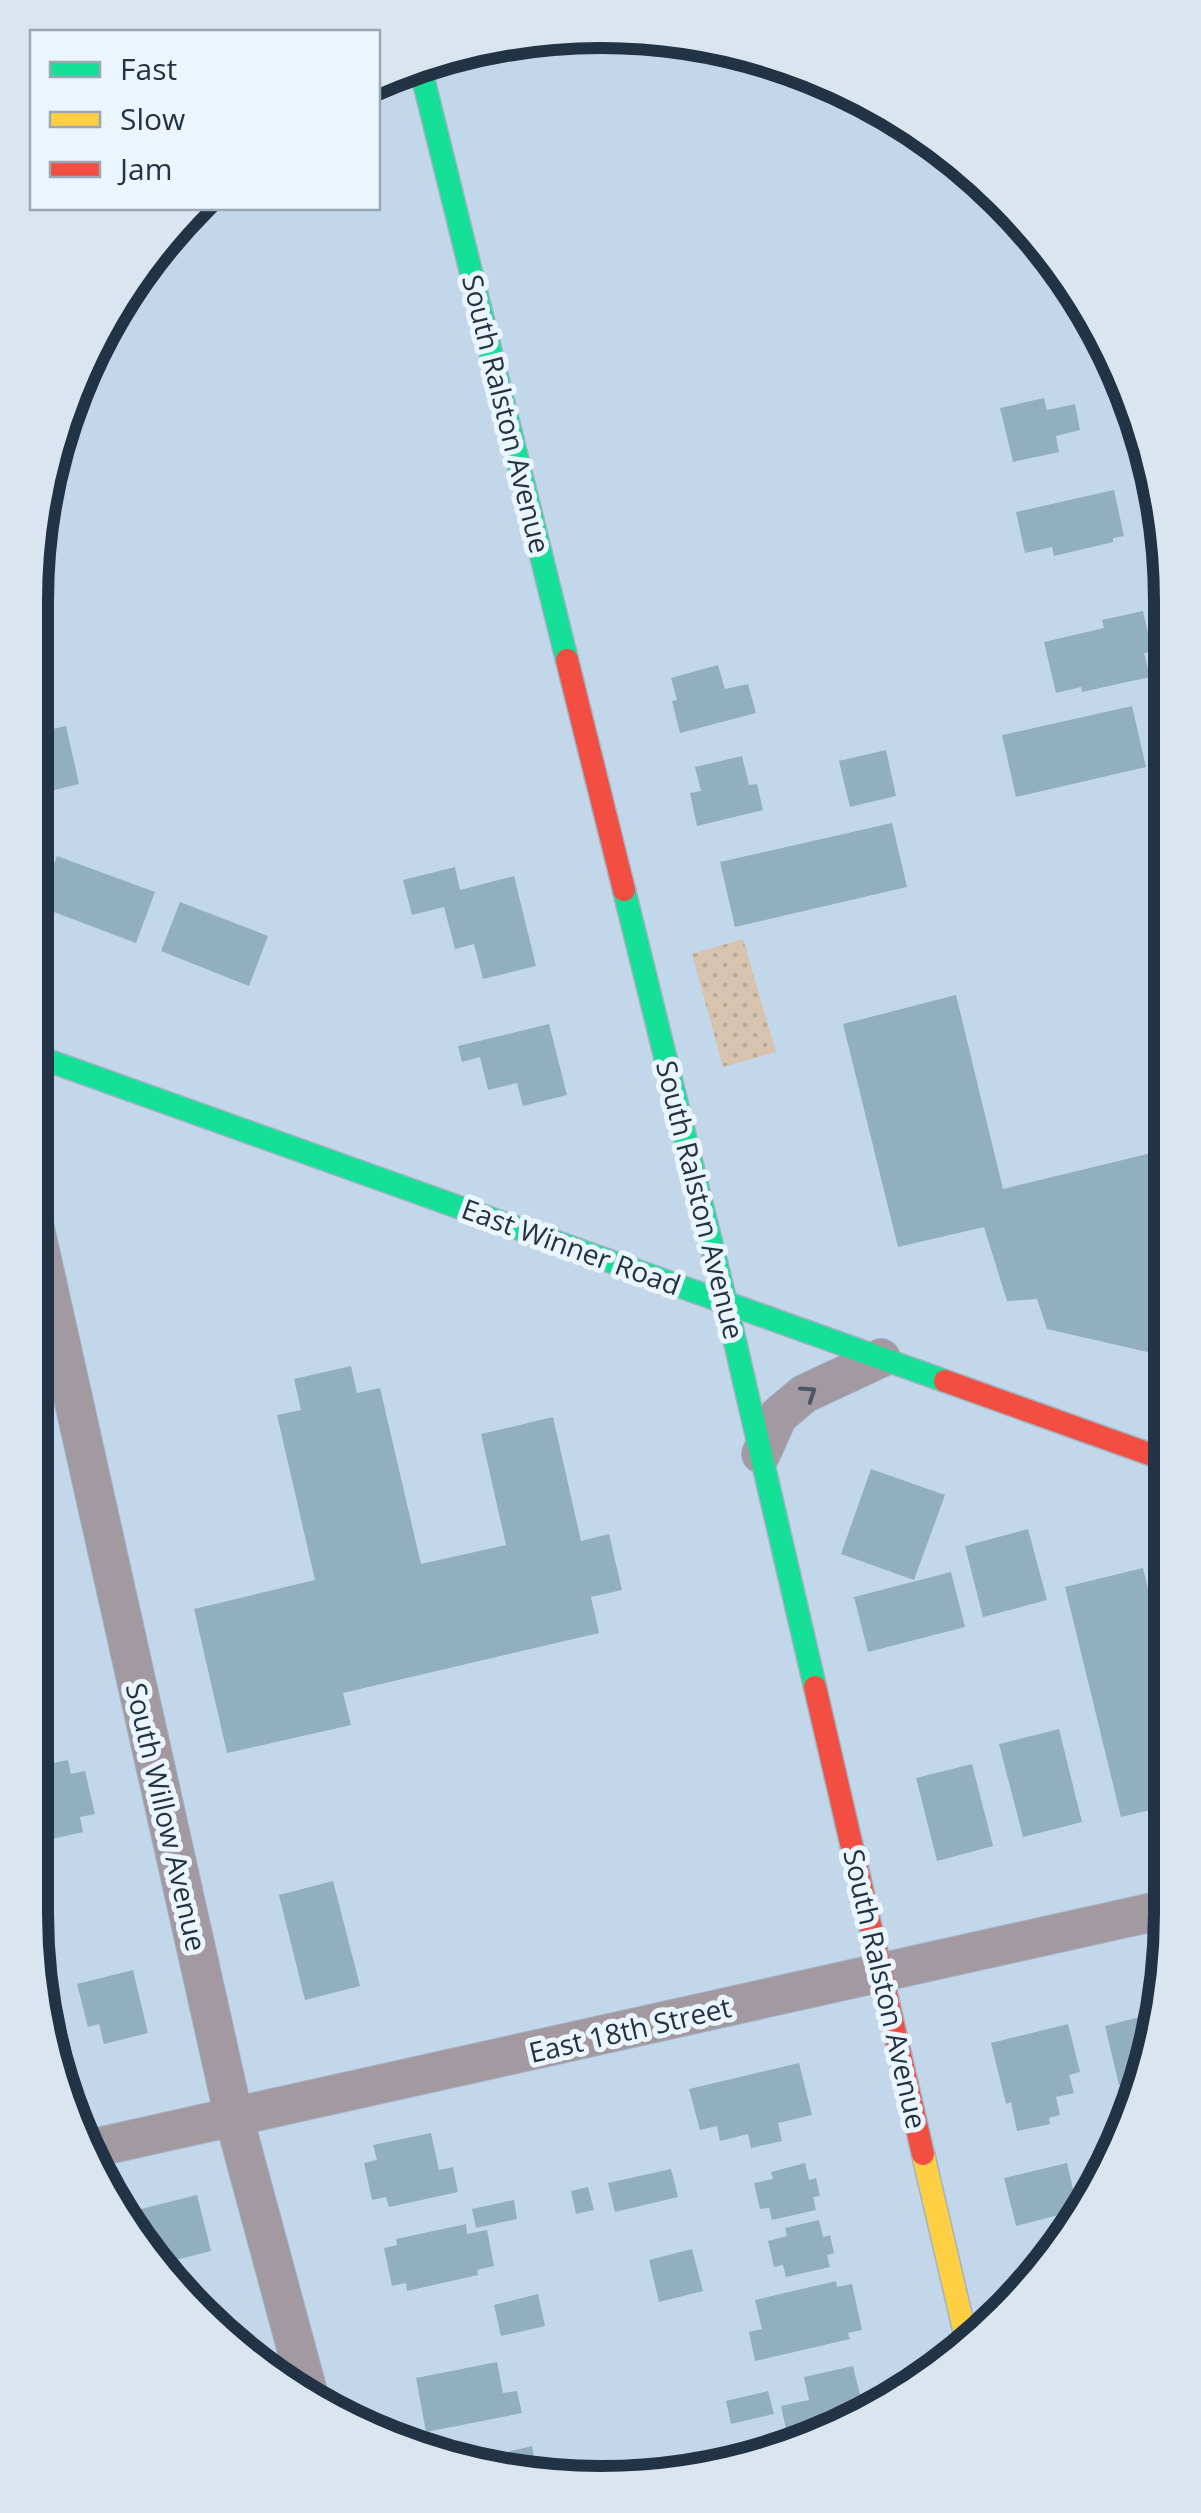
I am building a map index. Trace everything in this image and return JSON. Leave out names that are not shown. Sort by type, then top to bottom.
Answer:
[{"type":"street","name":"South Ralston Avenue","points":[[423,77],[726,1303],[964,2329]]},
{"type":"street","name":"East Winner Road","points":[[48,1060],[1154,1455]]},
{"type":"street","name":"South Willow Avenue","points":[[48,1286],[234,2118],[305,2379]]},
{"type":"street","points":[[761,1454],[778,1416],[804,1394],[881,1358]]},
{"type":"street","name":"East 18th Street","points":[[100,2147],[1154,1912]]},
{"type":"shaded area","points":[[743,939],[776,1052],[723,1067],[692,954]]},
{"type":"building","points":[[1044,398],[1047,410],[1075,404],[1080,430],[1056,436],[1059,452],[1013,462],[1000,408]]},
{"type":"building","points":[[1114,490],[1124,536],[1054,556],[1052,547],[1025,553],[1016,512]]},
{"type":"building","points":[[1143,611],[1152,651],[1144,653],[1150,677],[1082,692],[1081,687],[1056,693],[1044,642],[1104,628],[1102,620]]},
{"type":"building","points":[[718,665],[725,689],[748,684],[756,713],[680,733],[671,678]]},
{"type":"building","points":[[1132,706],[1146,767],[1016,797],[1002,735]]},
{"type":"building","points":[[66,726],[79,784],[48,792],[48,730]]},
{"type":"building","points":[[886,750],[896,796],[850,807],[839,761]]},
{"type":"building","points":[[742,756],[749,785],[757,784],[763,810],[697,826],[690,793],[701,791],[695,767]]},
{"type":"building","points":[[892,823],[907,887],[735,927],[720,862]]},
{"type":"building","points":[[57,856],[155,892],[136,943],[48,910],[48,880]]},
{"type":"building","points":[[455,867],[460,890],[514,876],[536,966],[483,979],[474,944],[455,949],[444,907],[412,915],[403,880]]},
{"type":"building","points":[[180,902],[268,936],[249,986],[161,951]]},
{"type":"building","points":[[956,995],[1003,1189],[1154,1152],[1154,1354],[1047,1329],[1037,1299],[1007,1301],[984,1227],[898,1247],[843,1024]]},
{"type":"building","points":[[549,1024],[567,1095],[523,1106],[517,1083],[488,1090],[480,1057],[462,1062],[458,1046]]},
{"type":"building","points":[[351,1366],[357,1393],[380,1388],[421,1564],[506,1545],[481,1434],[553,1417],[581,1541],[609,1534],[622,1590],[591,1597],[599,1633],[343,1693],[351,1725],[227,1753],[194,1609],[315,1580],[277,1415],[301,1410],[294,1379]]},
{"type":"building","points":[[871,1469],[945,1495],[914,1580],[841,1554]]},
{"type":"building","points":[[1028,1529],[1047,1600],[983,1617],[965,1546]]},
{"type":"building","points":[[1143,1568],[1154,1614],[1154,1809],[1121,1817],[1065,1587]]},
{"type":"building","points":[[951,1572],[965,1627],[868,1652],[854,1597]]},
{"type":"building","points":[[1059,1729],[1082,1822],[1023,1837],[999,1744]]},
{"type":"building","points":[[68,1760],[71,1774],[85,1771],[95,1814],[80,1817],[83,1832],[48,1840],[48,1764]]},
{"type":"building","points":[[972,1764],[993,1846],[937,1861],[916,1778]]},
{"type":"building","points":[[333,1881],[360,1986],[305,2000],[279,1895]]},
{"type":"building","points":[[133,1970],[148,2033],[104,2044],[99,2024],[88,2027],[77,1984]]},
{"type":"building","points":[[1144,2016],[1125,2087],[1119,2085],[1105,2026]]},
{"type":"building","points":[[1068,2024],[1080,2072],[1069,2075],[1074,2093],[1056,2097],[1060,2115],[1049,2118],[1050,2124],[1017,2131],[991,2043]]},
{"type":"building","points":[[799,2063],[812,2115],[778,2123],[782,2141],[751,2148],[748,2134],[720,2141],[717,2126],[700,2130],[689,2089]]},
{"type":"building","points":[[431,2133],[439,2170],[453,2167],[458,2192],[389,2207],[386,2197],[372,2200],[364,2163],[377,2160],[373,2145]]},
{"type":"building","points":[[805,2163],[809,2180],[816,2178],[820,2196],[813,2197],[816,2210],[772,2220],[769,2208],[760,2209],[754,2183],[773,2179],[771,2172]]},
{"type":"building","points":[[1067,2163],[1075,2196],[1064,2214],[1016,2226],[1004,2178]]},
{"type":"building","points":[[671,2169],[678,2197],[615,2212],[608,2183]]},
{"type":"building","points":[[588,2187],[594,2210],[576,2214],[571,2191]]},
{"type":"building","points":[[197,2195],[211,2251],[172,2261],[137,2210]]},
{"type":"building","points":[[514,2200],[517,2219],[476,2228],[472,2209]]},
{"type":"building","points":[[819,2220],[823,2237],[830,2235],[834,2253],[827,2255],[830,2267],[786,2277],[783,2265],[774,2267],[768,2241],[787,2236],[785,2228]]},
{"type":"building","points":[[466,2224],[467,2234],[487,2230],[494,2266],[477,2270],[478,2275],[407,2291],[406,2283],[392,2286],[384,2248],[397,2245],[396,2239]]},
{"type":"building","points":[[692,2249],[703,2291],[659,2302],[649,2260]]},
{"type":"building","points":[[836,2281],[837,2287],[852,2284],[862,2330],[848,2333],[850,2339],[755,2361],[749,2332],[762,2329],[755,2300]]},
{"type":"building","points":[[538,2294],[545,2326],[501,2336],[494,2305]]},
{"type":"building","points":[[497,2362],[503,2393],[517,2391],[522,2413],[426,2432],[416,2378]]},
{"type":"building","points":[[853,2366],[860,2395],[867,2397],[787,2433],[781,2406],[809,2400],[804,2377]]},
{"type":"building","points":[[768,2391],[774,2414],[731,2424],[726,2401]]},
{"type":"building","points":[[532,2446],[535,2462],[504,2457],[503,2453]]},
{"type":"traffic: fast","points":[[423,77],[567,660]]},
{"type":"traffic: fast","points":[[624,890],[815,1687]]},
{"type":"traffic: fast","points":[[48,1060],[945,1381]]},
{"type":"traffic: slow","points":[[923,2154],[964,2329]]},
{"type":"traffic: jam","points":[[567,660],[624,890]]},
{"type":"traffic: jam","points":[[945,1381],[1154,1456]]},
{"type":"traffic: jam","points":[[815,1687],[923,2154]]}]
